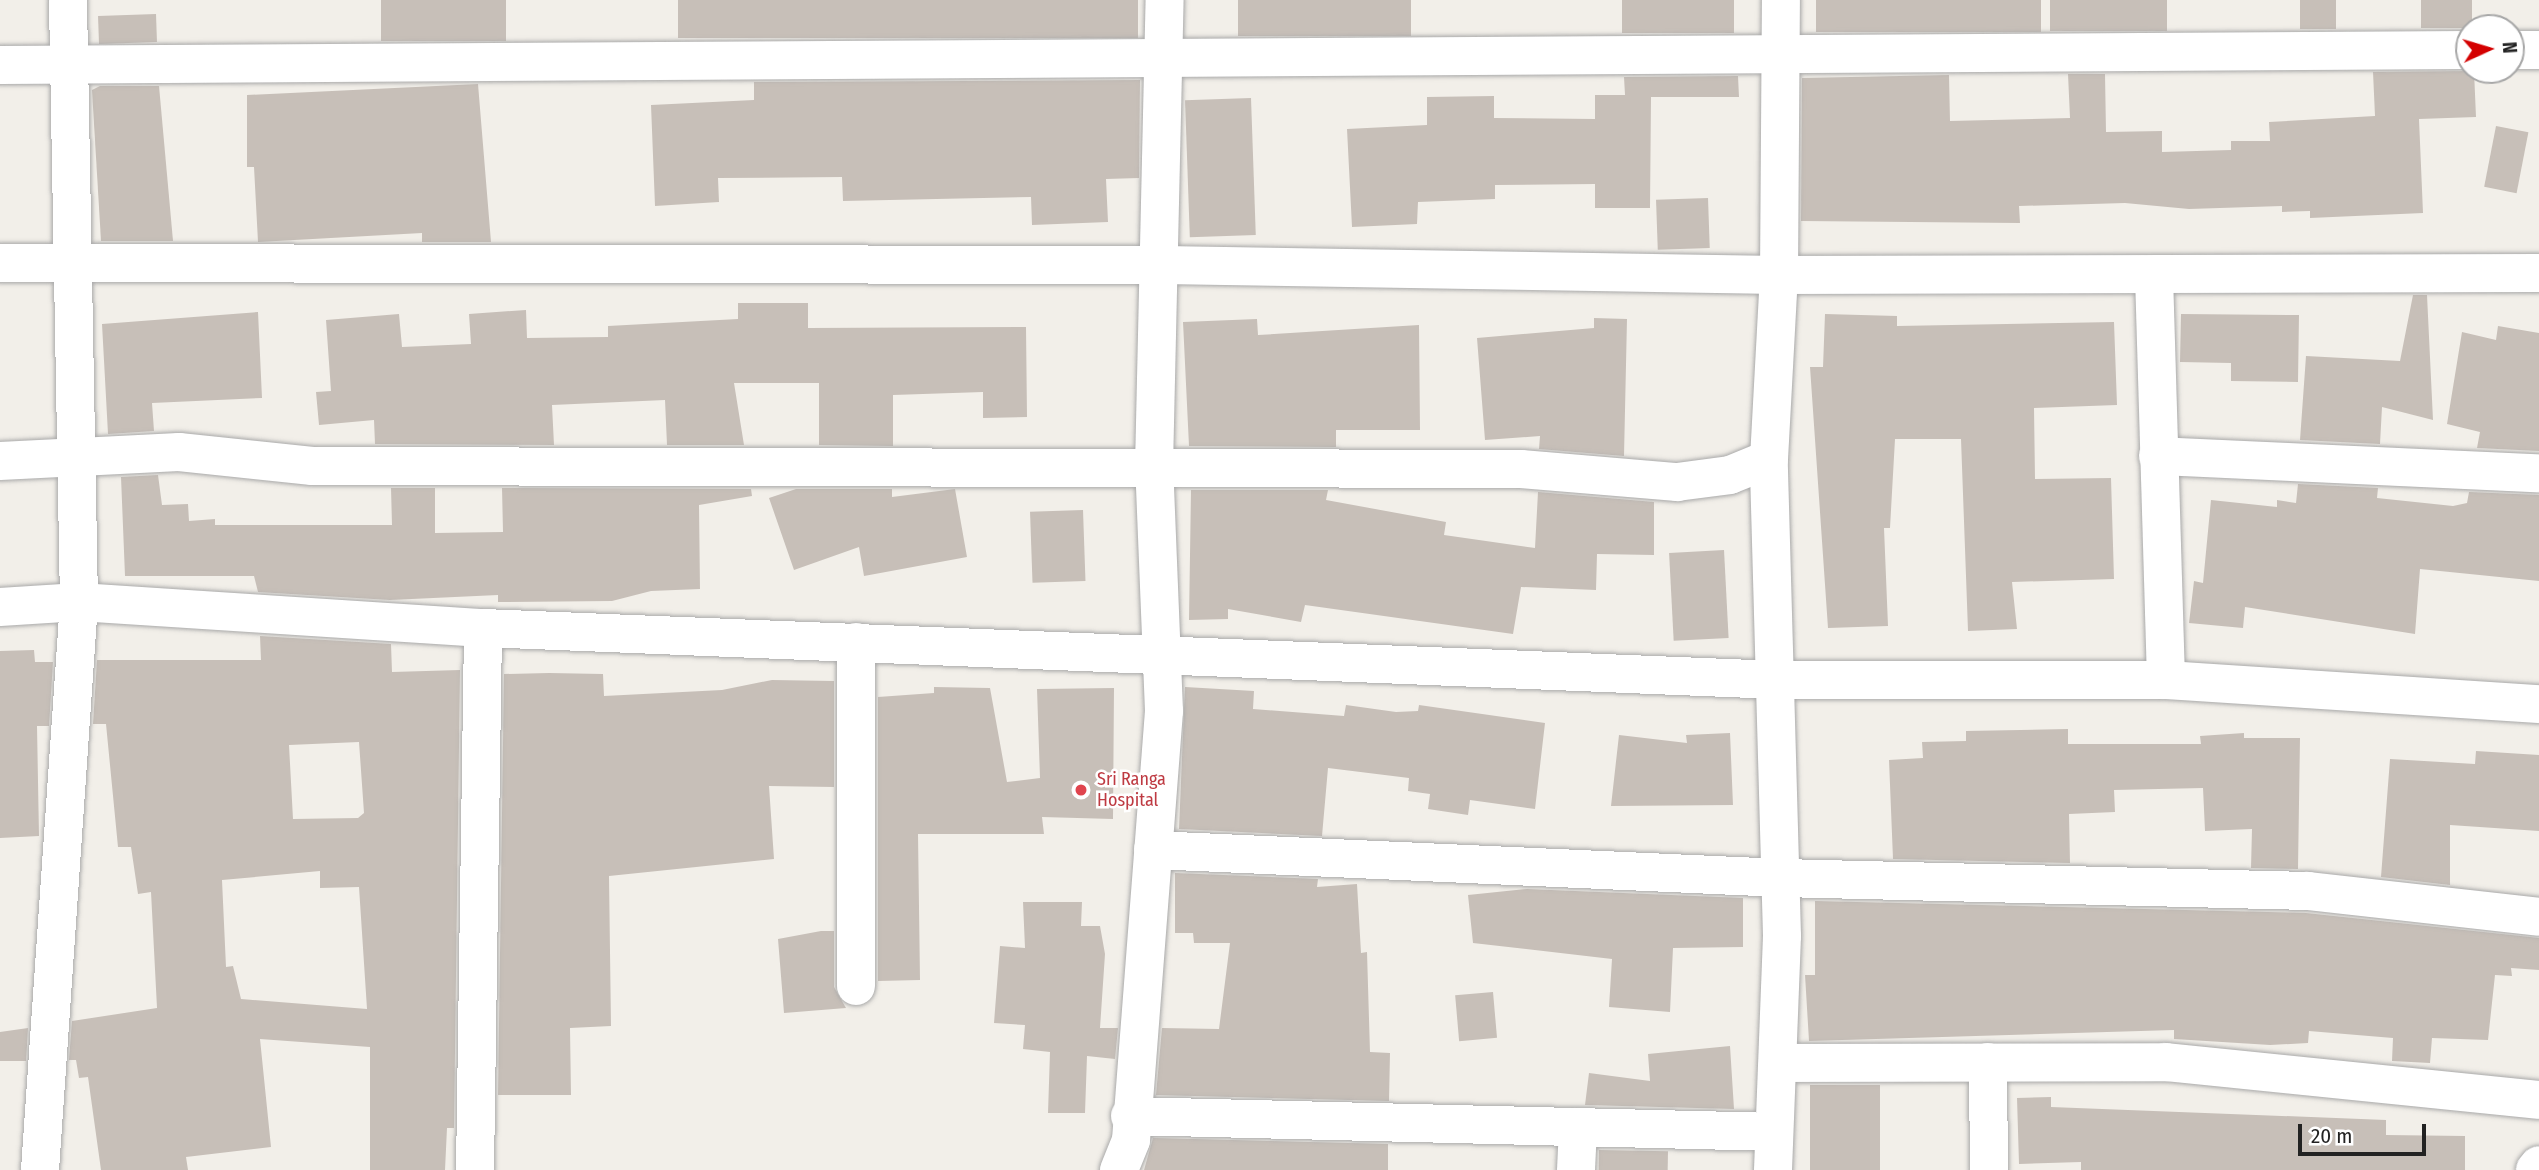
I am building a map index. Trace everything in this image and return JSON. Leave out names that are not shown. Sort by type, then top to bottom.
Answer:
[{"type":"street","points":[[40,1170],[79,602],[68,0]]},
{"type":"street","points":[[1119,1170],[1131,1140],[1130,1116],[1153,850],[1163,655],[1154,467],[1163,265],[1165,0]]},
{"type":"street","points":[[1773,1170],[1779,1063],[1781,878],[1779,680],[1769,459],[1779,275],[1781,0]]},
{"type":"street","points":[[0,65],[683,57],[1166,61],[1782,59],[2455,50]]},
{"type":"street","points":[[0,262],[1163,265],[1779,275],[2539,272]]},
{"type":"street","points":[[2154,274],[2166,680]]},
{"type":"street","points":[[0,461],[76,461],[179,452],[312,466],[1521,469],[1677,482],[1730,475],[1769,459]]},
{"type":"street","points":[[2158,456],[2539,472]]},
{"type":"street","points":[[0,607],[79,602],[483,628],[1779,680],[2166,680],[2539,704]]},
{"type":"street","points":[[475,1170],[483,628]]},
{"type":"street","points":[[856,642],[856,986]]},
{"type":"street","points":[[1153,850],[1781,878],[2308,891],[2539,917]]},
{"type":"street","points":[[1988,1062],[1989,1170]]},
{"type":"street","points":[[1779,1063],[2166,1062],[2539,1100]]},
{"type":"street","points":[[1130,1116],[1774,1132]]},
{"type":"street","points":[[1576,1170],[1578,1127]]},
{"type":"street","points":[[2535,1170],[2539,1166]]},
{"type":"building","points":[[381,0],[506,0],[506,41],[381,41]]},
{"type":"building","points":[[678,0],[1138,0],[1138,38],[678,38]]},
{"type":"building","points":[[1238,0],[1411,0],[1411,36],[1238,36]]},
{"type":"building","points":[[1622,0],[1734,0],[1734,33],[1622,33]]},
{"type":"building","points":[[1816,0],[2041,0],[2041,32],[1816,32]]},
{"type":"building","points":[[2050,0],[2167,0],[2167,31],[2050,31]]},
{"type":"building","points":[[2300,0],[2336,0],[2336,29],[2300,29]]},
{"type":"building","points":[[2421,0],[2472,0],[2472,14],[2455,14],[2455,28],[2421,28]]},
{"type":"building","points":[[156,14],[157,42],[99,44],[98,16]]},
{"type":"building","points":[[2455,71],[2455,84],[2475,84],[2476,117],[2419,119],[2423,213],[2310,218],[2310,211],[2282,212],[2282,206],[2189,209],[2125,203],[2019,206],[2020,223],[1801,221],[1802,78],[1949,75],[1950,121],[2070,118],[2068,74],[2105,74],[2106,132],[2162,131],[2162,152],[2231,150],[2231,141],[2270,141],[2269,122],[2375,116],[2373,72]]},
{"type":"building","points":[[1738,76],[1739,97],[1651,97],[1650,208],[1595,208],[1595,184],[1495,185],[1495,199],[1418,202],[1417,224],[1352,227],[1347,129],[1427,125],[1427,97],[1494,96],[1494,118],[1595,119],[1595,95],[1625,95],[1624,77]]},
{"type":"building","points":[[1140,80],[1139,178],[1106,179],[1108,222],[1032,225],[1031,197],[843,201],[842,177],[718,178],[719,202],[655,206],[651,105],[754,100],[754,82]]},
{"type":"building","points":[[478,84],[491,242],[422,242],[422,233],[258,242],[254,167],[247,167],[247,95]]},
{"type":"building","points":[[100,86],[159,86],[173,241],[101,241],[92,90]]},
{"type":"building","points":[[1251,98],[1256,235],[1190,237],[1185,100]]},
{"type":"building","points":[[2496,126],[2528,132],[2517,193],[2484,187]]},
{"type":"building","points":[[1708,198],[1710,248],[1658,250],[1656,200]]},
{"type":"building","points":[[2413,295],[2427,295],[2433,420],[2382,407],[2380,444],[2300,440],[2306,356],[2400,361]]},
{"type":"building","points":[[738,303],[808,303],[808,328],[1026,327],[1027,417],[983,418],[983,392],[893,395],[893,446],[819,445],[819,383],[734,383],[744,445],[667,445],[665,400],[552,405],[554,445],[375,444],[374,420],[319,425],[316,392],[331,391],[326,320],[399,314],[402,347],[471,344],[469,314],[526,310],[527,338],[608,337],[608,326],[738,319]]},
{"type":"building","points":[[258,312],[262,398],[152,403],[154,431],[108,434],[102,324]]},
{"type":"building","points":[[1825,314],[1897,316],[1897,326],[2114,322],[2117,405],[2034,408],[2035,479],[2111,478],[2114,579],[2012,582],[2017,629],[1968,631],[1961,439],[1895,439],[1890,528],[1884,528],[1888,626],[1828,628],[1810,367],[1823,367]]},
{"type":"building","points":[[2181,314],[2299,315],[2298,382],[2231,381],[2231,363],[2180,362]]},
{"type":"building","points":[[1594,318],[1627,319],[1624,456],[1539,449],[1540,436],[1485,440],[1477,338],[1594,328]]},
{"type":"building","points":[[1257,319],[1258,335],[1419,325],[1420,430],[1336,430],[1336,447],[1189,446],[1183,322]]},
{"type":"building","points":[[2498,326],[2539,333],[2539,451],[2477,448],[2480,432],[2447,424],[2462,332],[2496,340]]},
{"type":"building","points":[[158,475],[162,505],[188,504],[189,521],[215,519],[215,525],[392,525],[391,488],[435,488],[435,533],[503,532],[502,488],[751,489],[752,496],[699,505],[700,589],[651,591],[612,601],[498,602],[498,595],[390,600],[258,592],[254,576],[125,576],[121,477]]},
{"type":"building","points":[[2298,484],[2378,488],[2377,498],[2453,506],[2467,503],[2469,492],[2539,495],[2539,581],[2420,569],[2415,634],[2245,607],[2243,628],[2189,623],[2194,581],[2203,583],[2211,500],[2277,507],[2277,500],[2296,503]]},
{"type":"building","points":[[796,489],[892,489],[892,497],[955,489],[967,557],[864,576],[859,547],[794,570],[769,498]]},
{"type":"building","points":[[1191,490],[1328,490],[1326,500],[1446,522],[1444,535],[1535,548],[1538,492],[1654,502],[1654,555],[1597,554],[1596,590],[1521,587],[1513,634],[1305,605],[1301,622],[1228,609],[1228,619],[1189,620]]},
{"type":"building","points":[[1083,510],[1085,581],[1033,583],[1030,512]]},
{"type":"building","points":[[1724,550],[1729,638],[1674,641],[1669,553]]},
{"type":"building","points":[[260,636],[391,644],[392,672],[460,670],[454,1128],[447,1128],[445,1170],[370,1170],[370,1047],[260,1039],[271,1147],[186,1157],[188,1170],[101,1170],[88,1077],[79,1078],[76,1060],[69,1060],[72,1021],[157,1008],[151,892],[138,894],[131,847],[118,847],[106,724],[93,724],[97,660],[261,660]],"holes":[[[359,742],[364,813],[358,818],[293,819],[289,745]],[[320,871],[320,888],[359,887],[367,1009],[241,999],[233,966],[226,967],[222,880]]]},
{"type":"building","points":[[34,650],[35,662],[53,662],[49,726],[37,726],[39,836],[0,838],[0,651]]},
{"type":"building","points":[[504,674],[603,674],[604,696],[722,690],[772,680],[834,681],[834,787],[769,786],[774,859],[609,876],[611,1026],[570,1028],[571,1095],[498,1095]]},
{"type":"building","points":[[934,687],[990,688],[1007,782],[1040,778],[1037,689],[1114,688],[1113,819],[1042,817],[1044,834],[918,834],[920,980],[878,981],[878,697],[934,693]]},
{"type":"building","points":[[1185,687],[1254,691],[1253,709],[1344,716],[1346,705],[1396,712],[1418,711],[1419,705],[1545,723],[1535,809],[1470,800],[1468,815],[1428,809],[1430,794],[1408,791],[1409,778],[1328,768],[1322,836],[1179,829]]},
{"type":"building","points":[[2068,729],[2068,744],[2201,744],[2200,736],[2244,733],[2244,738],[2300,738],[2298,869],[2251,868],[2252,829],[2205,831],[2203,788],[2114,790],[2115,812],[2069,814],[2070,863],[1893,859],[1889,760],[1923,758],[1922,742],[1966,741],[1966,731]]},
{"type":"building","points":[[1730,733],[1733,805],[1611,806],[1619,735],[1687,743],[1686,735]]},
{"type":"building","points":[[2476,751],[2539,755],[2539,831],[2450,825],[2450,885],[2381,877],[2390,759],[2475,764]]},
{"type":"building","points":[[1175,873],[1318,879],[1317,887],[1357,884],[1361,953],[1367,952],[1370,1052],[1390,1053],[1389,1101],[1156,1095],[1162,1028],[1219,1029],[1230,943],[1194,943],[1193,933],[1175,933]]},
{"type":"building","points":[[1527,889],[1743,898],[1743,947],[1673,948],[1670,1012],[1609,1007],[1612,959],[1473,943],[1468,895]]},
{"type":"building","points":[[1815,901],[2306,913],[2539,938],[2539,970],[2511,968],[2512,976],[2495,975],[2488,1040],[2432,1038],[2430,1063],[2392,1061],[2393,1038],[2309,1031],[2308,1043],[2270,1045],[2174,1039],[2174,1030],[1809,1041],[1805,975],[1815,975]]},
{"type":"building","points":[[1023,902],[1082,902],[1081,926],[1100,926],[1105,954],[1100,1028],[1118,1028],[1115,1059],[1087,1056],[1085,1113],[1048,1113],[1050,1052],[1023,1049],[1025,1025],[994,1023],[1000,946],[1025,948]]},
{"type":"building","points":[[834,931],[834,987],[846,1008],[784,1013],[778,939]]},
{"type":"building","points":[[1493,992],[1497,1038],[1459,1041],[1455,995]]},
{"type":"building","points":[[28,1028],[26,1061],[0,1061],[0,1032]]},
{"type":"building","points":[[1730,1046],[1734,1109],[1585,1105],[1589,1073],[1650,1081],[1648,1054]]},
{"type":"building","points":[[1810,1085],[1880,1085],[1880,1170],[1810,1170]]},
{"type":"building","points":[[2051,1097],[2051,1107],[2386,1120],[2386,1135],[2465,1136],[2465,1170],[2081,1170],[2081,1162],[2019,1164],[2017,1098]]},
{"type":"building","points":[[1153,1138],[1388,1144],[1388,1170],[1144,1170]]},
{"type":"building","points":[[1599,1150],[1668,1151],[1668,1170],[1599,1170]]},
{"type":"place","name":"Sri Ranga Hospital","points":[[1081,790]]}]
